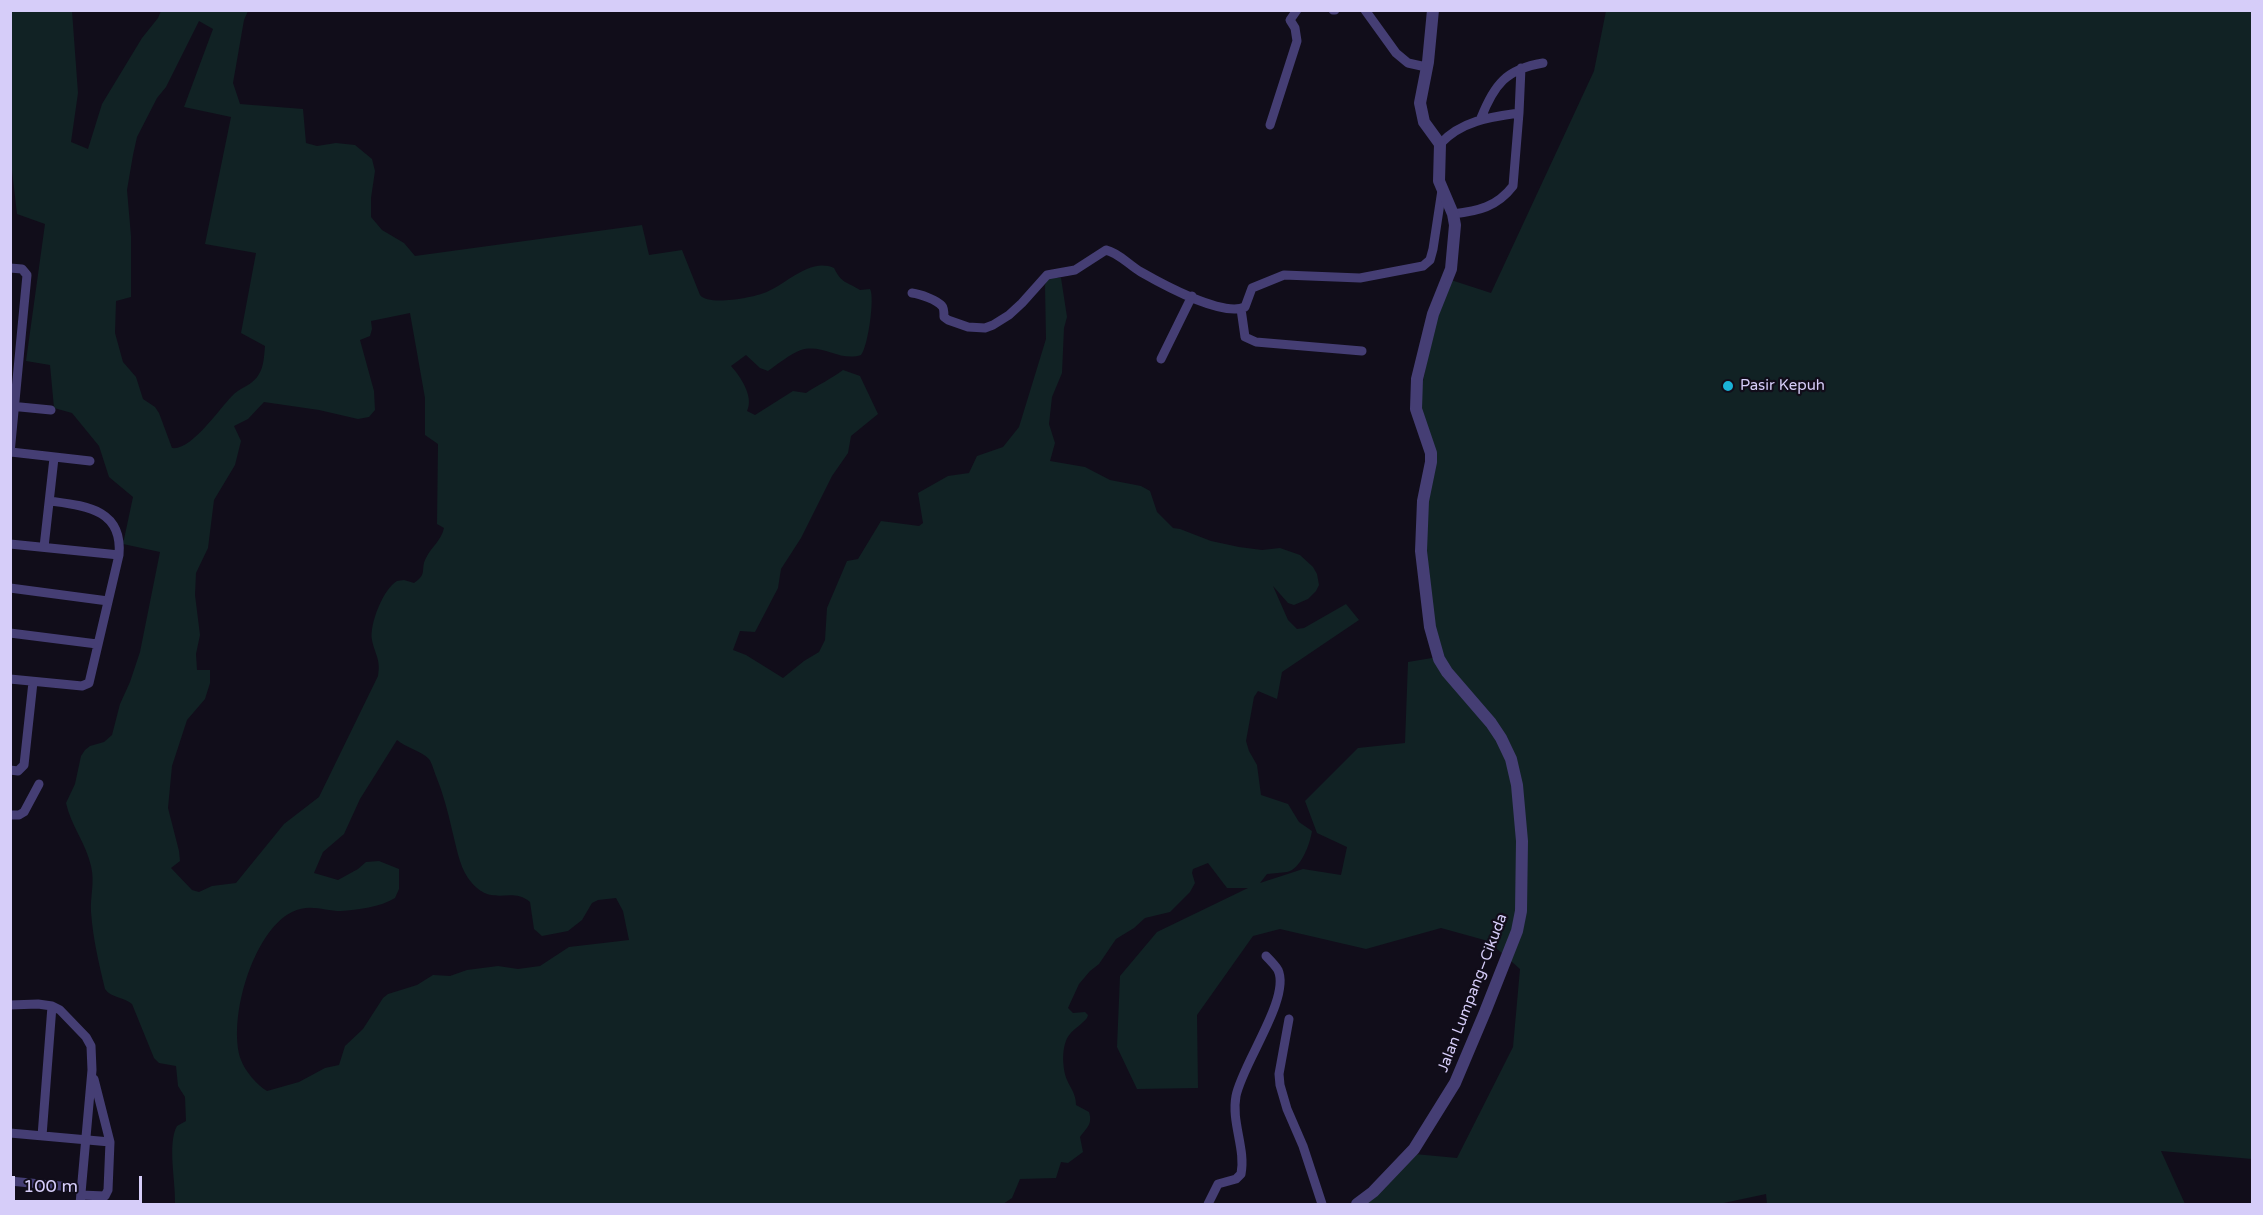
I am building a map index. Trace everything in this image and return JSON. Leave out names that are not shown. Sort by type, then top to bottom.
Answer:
[{"type":"street","points":[[1270,125],[1297,41],[1295,27],[1290,20],[1297,10]]},
{"type":"street","points":[[1365,10],[1396,53],[1408,63],[1426,67]]},
{"type":"street","points":[[1433,10],[1420,103],[1424,122],[1440,144],[1447,136],[1481,118],[1519,113]]},
{"type":"street","points":[[1481,118],[1491,94],[1500,82],[1521,68],[1543,63]]},
{"type":"street","points":[[1453,214],[1483,209],[1498,202],[1514,186],[1521,68]]},
{"type":"street","name":"Jalan Lumpang–Cikuda","points":[[1357,1204],[1373,1192],[1414,1149],[1455,1083],[1517,931],[1521,911],[1522,841],[1518,785],[1511,759],[1502,738],[1447,672],[1439,659],[1430,627],[1421,551],[1423,501],[1431,453],[1416,409],[1417,379],[1433,314],[1451,269],[1455,225],[1453,214],[1439,181],[1440,144]]},
{"type":"street","points":[[912,293],[924,295],[941,305],[944,308],[944,316],[948,320],[968,327],[985,328],[1009,315],[1047,275],[1075,270],[1106,250],[1113,252],[1160,282],[1192,296],[1216,306],[1233,310],[1241,309],[1247,303],[1252,288],[1284,275],[1359,278],[1423,266],[1430,260],[1442,190]]},
{"type":"street","points":[[10,268],[22,270],[27,275],[10,453],[90,461]]},
{"type":"street","points":[[1161,359],[1192,296]]},
{"type":"street","points":[[1241,309],[1245,337],[1256,342],[1362,351]]},
{"type":"street","points":[[13,406],[51,410]]},
{"type":"street","points":[[44,547],[54,458]]},
{"type":"street","points":[[10,680],[86,686],[89,683],[119,555],[120,540],[117,529],[98,511],[86,506],[50,501]]},
{"type":"street","points":[[10,544],[119,555]]},
{"type":"street","points":[[10,588],[108,601]]},
{"type":"street","points":[[10,633],[97,644]]},
{"type":"street","points":[[10,770],[18,771],[24,765],[33,682]]},
{"type":"street","points":[[10,815],[24,812],[39,784]]},
{"type":"street","points":[[1208,1204],[1218,1184],[1236,1179],[1241,1174],[1235,1099],[1250,1057],[1271,1016],[1279,985],[1278,969],[1266,956]]},
{"type":"street","points":[[10,1005],[38,1004],[60,1010],[86,1036],[91,1046],[92,1070],[80,1196]]},
{"type":"street","points":[[42,1136],[52,1006]]},
{"type":"street","points":[[1289,1018],[1279,1074],[1280,1085],[1322,1204]]},
{"type":"street","points":[[10,1181],[80,1196],[105,1196],[108,1190],[110,1142],[92,1070]]},
{"type":"street","points":[[10,1133],[110,1142]]},
{"type":"shaded area","points":[[10,11],[72,11],[78,93],[71,142],[88,149],[102,104],[161,11],[248,11],[244,20],[233,83],[240,104],[303,109],[306,143],[317,146],[336,143],[355,145],[372,159],[375,171],[371,217],[382,230],[404,243],[415,256],[642,225],[649,255],[682,250],[700,295],[712,300],[740,299],[758,295],[815,266],[834,268],[842,280],[860,290],[870,289],[872,302],[870,322],[861,355],[853,357],[809,348],[793,354],[768,371],[760,368],[746,355],[731,366],[748,394],[747,411],[755,415],[793,391],[806,393],[843,370],[860,376],[878,414],[851,436],[848,453],[832,476],[801,538],[781,569],[778,588],[755,632],[740,631],[733,650],[746,655],[783,678],[819,652],[825,640],[827,608],[847,561],[858,559],[881,521],[919,526],[923,523],[918,493],[948,476],[969,473],[977,456],[1003,447],[1019,427],[1046,339],[1045,285],[1048,278],[1061,278],[1067,317],[1064,328],[1062,373],[1052,397],[1049,424],[1055,443],[1050,461],[1085,467],[1110,480],[1141,486],[1150,491],[1157,512],[1173,528],[1211,541],[1239,547],[1262,550],[1280,548],[1300,555],[1317,574],[1319,585],[1316,591],[1308,599],[1294,605],[1288,603],[1273,586],[1288,620],[1297,629],[1304,628],[1346,604],[1359,620],[1282,672],[1277,699],[1258,691],[1254,697],[1246,741],[1257,765],[1261,795],[1288,804],[1299,822],[1312,831],[1307,849],[1297,866],[1287,872],[1267,874],[1260,883],[1303,869],[1341,875],[1347,847],[1317,833],[1305,801],[1358,748],[1405,743],[1408,662],[1438,657],[1428,602],[1426,495],[1433,461],[1421,410],[1421,392],[1435,318],[1451,280],[1491,293],[1594,71],[1606,11],[2252,11],[2252,1159],[2161,1151],[2185,1204],[1767,1204],[1766,1194],[1719,1204],[1365,1204],[1404,1153],[1457,1158],[1513,1047],[1520,969],[1488,941],[1441,928],[1366,949],[1280,929],[1253,936],[1197,1015],[1198,1088],[1137,1089],[1117,1047],[1120,976],[1157,932],[1248,888],[1227,888],[1208,863],[1193,869],[1195,883],[1190,892],[1170,912],[1145,918],[1116,939],[1099,964],[1079,984],[1068,1008],[1073,1013],[1085,1012],[1088,1015],[1067,1038],[1063,1063],[1076,1105],[1089,1112],[1090,1116],[1088,1126],[1080,1137],[1083,1152],[1068,1163],[1061,1162],[1056,1178],[1020,1179],[1012,1198],[1003,1204],[175,1204],[173,1143],[177,1126],[186,1121],[185,1097],[178,1086],[176,1066],[159,1063],[154,1058],[132,1004],[105,989],[92,922],[91,866],[66,803],[75,784],[81,756],[85,750],[104,742],[112,735],[120,704],[140,652],[160,552],[123,544],[133,497],[109,477],[99,446],[72,413],[54,408],[50,365],[26,361],[45,224],[17,214],[10,153]],"holes":[[[199,21],[213,29],[184,107],[231,117],[205,244],[256,253],[241,333],[265,346],[263,364],[257,377],[234,394],[197,436],[180,447],[172,448],[159,413],[155,407],[143,399],[136,377],[123,362],[115,333],[116,301],[131,297],[131,236],[127,190],[137,137],[157,98],[166,87]],[[410,313],[425,398],[425,435],[438,444],[437,524],[444,528],[443,533],[426,558],[421,577],[414,583],[404,580],[397,581],[387,591],[378,607],[372,633],[378,661],[378,676],[319,797],[284,824],[236,883],[212,886],[199,892],[192,890],[171,868],[180,861],[168,808],[172,766],[187,720],[205,699],[210,683],[210,670],[197,670],[196,654],[200,635],[195,595],[196,573],[208,548],[214,500],[235,465],[241,441],[234,426],[248,419],[264,402],[319,410],[358,419],[369,417],[375,410],[374,391],[360,340],[370,336],[371,321]],[[397,740],[423,754],[430,761],[439,782],[460,861],[465,873],[476,888],[492,895],[523,897],[530,902],[534,929],[542,936],[568,931],[582,920],[592,903],[616,898],[623,911],[629,940],[569,947],[540,966],[518,969],[498,966],[467,970],[450,976],[433,975],[417,985],[388,994],[383,998],[363,1029],[345,1046],[339,1065],[325,1068],[299,1082],[267,1091],[245,1069],[238,1043],[241,1001],[247,978],[266,938],[278,922],[299,909],[341,911],[369,908],[395,898],[399,889],[399,869],[379,861],[366,862],[338,880],[314,873],[323,852],[344,834],[360,799]]]},
{"type":"place","name":"Pasir Kepuh","points":[[1728,386]]}]
